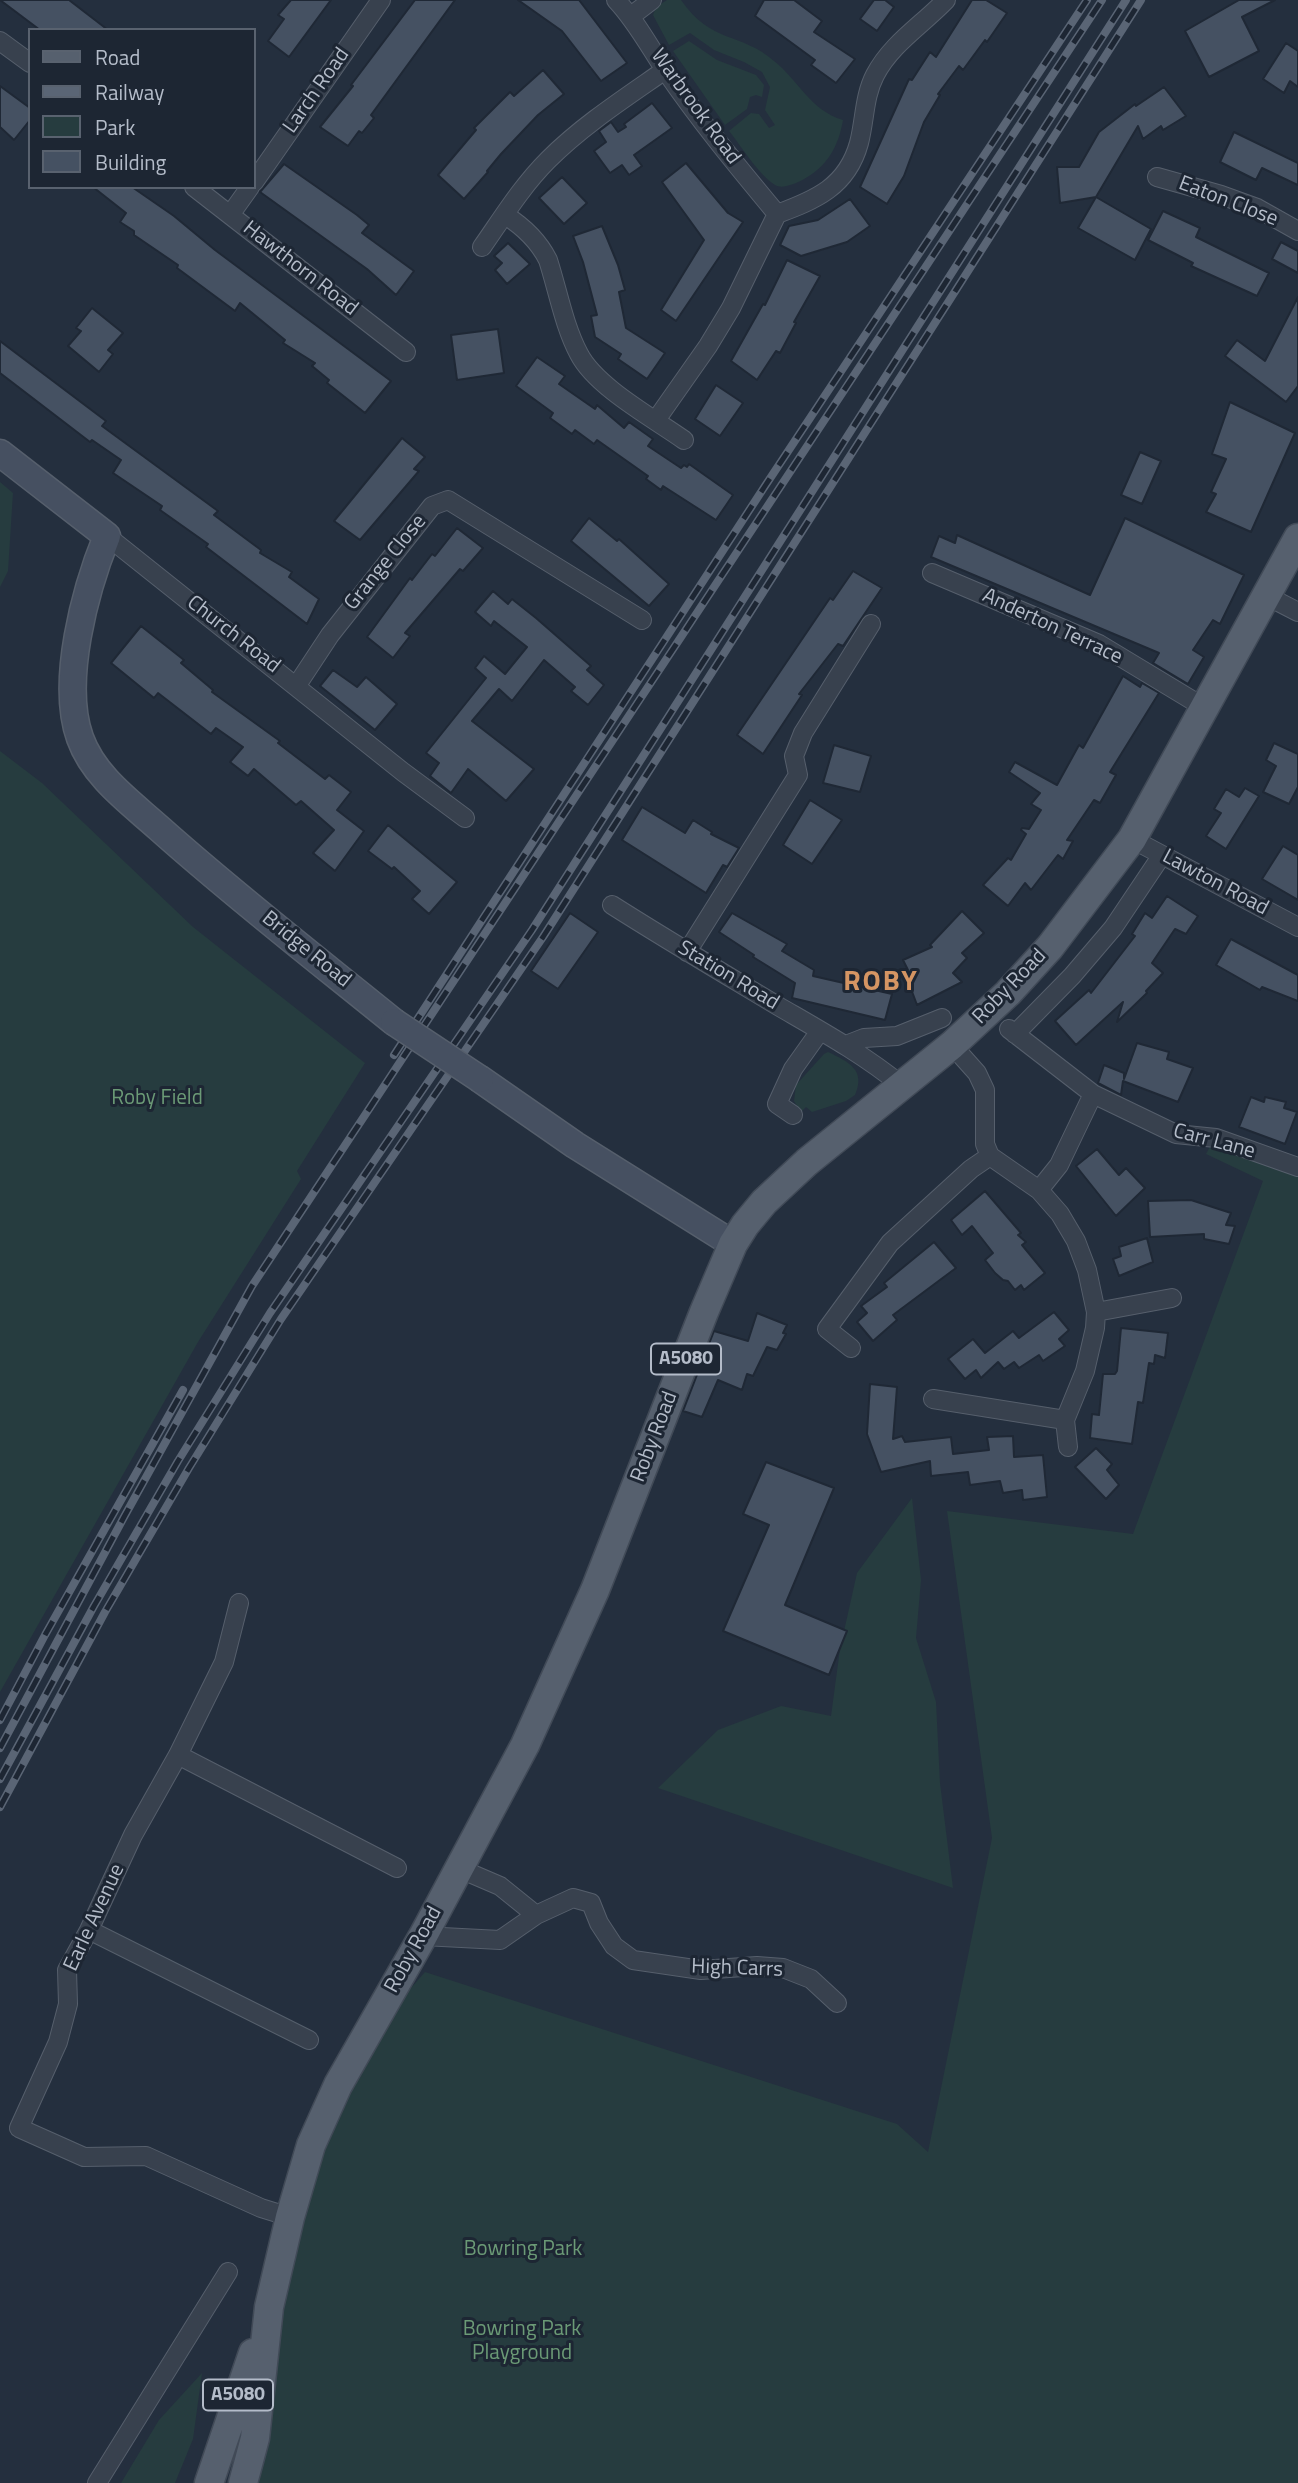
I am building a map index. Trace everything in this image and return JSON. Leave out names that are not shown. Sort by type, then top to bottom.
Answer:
[{"type":"main road","name":"Roby Road","points":[[209,2483],[269,2307],[290,2217],[323,2115],[525,1745],[595,1590],[733,1244],[764,1202],[807,1162],[952,1045],[1008,993],[1050,947],[1132,839],[1298,538]]},
{"type":"main road","name":"Roby Road","points":[[243,2483],[254,2438],[269,2307]]},
{"type":"street","name":"Larch Road","points":[[256,179],[381,0]]},
{"type":"street","name":"Warbrook Road","points":[[616,0],[631,16],[665,70],[715,138],[776,214]]},
{"type":"street","points":[[631,16],[652,0]]},
{"type":"street","points":[[656,420],[709,346],[776,214],[826,193],[838,182],[859,143],[867,95],[874,77],[896,46],[946,0]]},
{"type":"street","points":[[0,41],[28,62]]},
{"type":"street","points":[[482,247],[527,183],[565,144],[584,127],[665,70]]},
{"type":"street","name":"Eaton Close","points":[[1157,177],[1245,204],[1298,231]]},
{"type":"street","name":"Hawthorn Road","points":[[197,189],[405,352]]},
{"type":"street","points":[[230,215],[249,189]]},
{"type":"street","points":[[505,215],[521,225],[541,247],[548,260],[571,335],[579,355],[590,370],[603,383],[684,440]]},
{"type":"street","name":"Church Road","points":[[0,453],[465,818]]},
{"type":"street","name":"Grange Close","points":[[297,685],[330,635],[432,506],[448,500],[642,620]]},
{"type":"street","name":"Bridge Road","points":[[107,536],[85,608],[72,673],[75,721],[79,736],[90,759],[109,783],[195,860],[394,1022],[575,1145],[733,1244]]},
{"type":"street","name":"Anderton Terrace","points":[[932,573],[1099,644],[1205,708]]},
{"type":"street","points":[[1267,596],[1298,612]]},
{"type":"street","points":[[687,952],[798,775],[794,756],[803,733],[871,624]]},
{"type":"street","name":"Lawton Road","points":[[1132,839],[1298,927]]},
{"type":"street","name":"Carr Lane","points":[[1162,855],[1112,928],[1072,976],[1012,1032],[1093,1094],[1176,1135],[1216,1138],[1298,1167]]},
{"type":"street","name":"Station Road","points":[[612,905],[846,1045],[901,1085]]},
{"type":"street","points":[[846,1045],[864,1038],[897,1036],[942,1018]]},
{"type":"street","points":[[793,1115],[777,1104],[793,1069],[820,1031]]},
{"type":"street","points":[[952,1045],[977,1073],[985,1090],[985,1144],[990,1156],[1039,1190],[1060,1214],[1076,1241],[1087,1270],[1096,1312],[1095,1328],[1086,1371],[1065,1420],[1069,1447]]},
{"type":"street","points":[[1039,1190],[1059,1166],[1093,1094]]},
{"type":"street","points":[[851,1348],[827,1329],[850,1297],[890,1243],[971,1169],[990,1156]]},
{"type":"street","points":[[1096,1312],[1172,1298]]},
{"type":"street","points":[[933,1399],[1065,1420]]},
{"type":"street","name":"Earle Avenue","points":[[239,1604],[224,1662],[178,1755],[133,1835],[89,1930],[67,1969],[68,2004],[58,2042],[19,2128],[85,2157],[146,2156],[261,2208],[290,2217]]},
{"type":"street","points":[[178,1755],[397,1868]]},
{"type":"street","points":[[458,1868],[500,1886],[536,1915]]},
{"type":"street","name":"High Carrs","points":[[423,1936],[500,1940],[536,1915],[573,1898],[591,1903],[599,1923],[614,1946],[633,1960],[701,1970],[757,1966],[783,1968],[811,1979],[837,2003]]},
{"type":"street","points":[[89,1930],[309,2040]]},
{"type":"street","points":[[97,2483],[228,2272]]},
{"type":"green space","points":[[667,0],[681,0],[704,24],[762,52],[783,69],[813,102],[843,120],[833,150],[822,166],[806,178],[783,187],[775,185],[762,174],[729,131],[751,113],[759,114],[769,128],[775,125],[765,110],[770,87],[762,72],[714,50],[690,33],[669,45],[653,15],[656,7]]},
{"type":"green space","points":[[689,41],[717,60],[756,75],[764,85],[762,97],[750,97],[747,109],[725,125],[673,51]]},
{"type":"green space","points":[[0,482],[13,493],[8,571],[0,587]]},
{"type":"green space","name":"Roby Field","points":[[0,751],[42,783],[193,927],[365,1063],[297,1171],[301,1179],[198,1342],[0,1692]]},
{"type":"green space","points":[[828,1052],[849,1063],[857,1073],[858,1086],[855,1095],[846,1101],[812,1112],[806,1107],[801,1112],[794,1101],[796,1085]]},
{"type":"green space","points":[[1211,1145],[1298,1175],[1298,2483],[243,2483],[269,2307],[360,2046],[425,1972],[897,2124],[928,2152],[992,1838],[947,1511],[1133,1534],[1263,1181],[1206,1154]]},
{"type":"green space","points":[[912,1498],[921,1580],[916,1638],[936,1702],[940,1783],[953,1888],[658,1788],[718,1730],[781,1706],[831,1716],[840,1649],[857,1573]]},
{"type":"green space","points":[[202,2373],[193,2439],[175,2483],[121,2483],[159,2420]]},
{"type":"building","points":[[0,0],[69,0],[105,28],[37,28]]},
{"type":"building","points":[[291,0],[331,0],[289,57],[268,41],[284,19],[278,15]]},
{"type":"building","points":[[415,0],[455,0],[371,115],[374,118],[362,133],[359,131],[348,146],[320,127]]},
{"type":"building","points":[[518,0],[579,0],[627,63],[601,81],[562,31]]},
{"type":"building","points":[[764,0],[794,0],[822,21],[814,32],[855,59],[836,83],[811,65],[815,60],[755,16]]},
{"type":"building","points":[[874,0],[885,0],[894,7],[877,31],[860,19]]},
{"type":"building","points":[[972,0],[986,0],[1007,13],[987,42],[985,40],[963,70],[959,66],[938,94],[940,95],[924,122],[904,176],[887,204],[860,187],[909,79],[912,80],[930,52],[936,57]]},
{"type":"building","points":[[1239,0],[1275,0],[1242,17],[1259,51],[1209,77],[1185,31]]},
{"type":"building","points":[[1286,43],[1298,51],[1298,87],[1290,81],[1284,93],[1263,79]]},
{"type":"building","points":[[543,70],[564,94],[538,115],[464,199],[438,175],[476,130],[474,128],[510,92],[514,96]]},
{"type":"building","points":[[0,86],[28,107],[28,122],[14,140],[0,127]]},
{"type":"building","points":[[1164,87],[1186,116],[1163,130],[1161,126],[1143,139],[1138,126],[1096,197],[1060,203],[1057,167],[1079,167],[1099,132],[1135,104],[1136,106]]},
{"type":"building","points":[[652,103],[672,128],[634,155],[642,166],[629,175],[622,165],[610,173],[594,151],[606,142],[599,131],[611,122],[618,132],[626,127],[624,124]]},
{"type":"building","points":[[1234,132],[1298,163],[1298,185],[1262,168],[1256,180],[1220,162]]},
{"type":"building","points":[[686,163],[728,213],[743,222],[676,321],[661,310],[704,240],[662,182]]},
{"type":"building","points":[[284,164],[357,215],[369,225],[362,233],[414,271],[396,295],[367,269],[260,192]]},
{"type":"building","points":[[562,177],[587,203],[564,224],[539,198]]},
{"type":"building","points":[[96,189],[135,189],[391,381],[365,413],[327,383],[329,380],[312,366],[315,363],[283,343],[285,340],[240,303],[235,311],[177,268],[178,265],[134,235],[134,231],[120,222],[126,213]]},
{"type":"building","points":[[1096,197],[1151,229],[1135,260],[1078,228]]},
{"type":"building","points":[[850,199],[870,226],[847,242],[801,256],[780,245],[789,226],[818,220]]},
{"type":"building","points":[[1163,211],[1200,228],[1196,237],[1269,273],[1257,296],[1191,266],[1193,263],[1148,240]]},
{"type":"building","points":[[602,226],[625,290],[619,292],[626,328],[665,353],[647,379],[618,359],[621,354],[595,337],[591,316],[597,315],[573,236]]},
{"type":"building","points":[[1281,242],[1298,251],[1298,273],[1272,259]]},
{"type":"building","points":[[508,243],[530,264],[507,284],[495,270],[502,263],[494,256]]},
{"type":"building","points":[[787,260],[820,276],[780,353],[776,351],[757,380],[731,361],[763,304],[765,305]]},
{"type":"building","points":[[1298,297],[1298,386],[1286,402],[1225,356],[1237,340],[1265,361]]},
{"type":"building","points":[[92,308],[123,333],[108,350],[113,354],[99,372],[68,346],[81,331],[76,328]]},
{"type":"building","points":[[498,329],[504,373],[457,380],[451,335]]},
{"type":"building","points":[[0,341],[106,421],[102,426],[218,511],[214,515],[261,550],[260,553],[292,572],[289,577],[319,599],[307,624],[206,547],[208,544],[160,510],[162,506],[113,473],[121,460],[92,440],[90,442],[0,373]]},
{"type":"building","points":[[537,357],[565,376],[559,384],[595,409],[597,405],[624,428],[629,422],[653,439],[648,446],[681,468],[689,464],[733,495],[716,520],[663,486],[661,490],[646,479],[648,476],[597,440],[594,444],[575,430],[572,434],[550,418],[553,413],[516,386]]},
{"type":"building","points":[[716,385],[743,403],[720,436],[695,419]]},
{"type":"building","points":[[1230,402],[1295,433],[1251,532],[1206,512],[1216,494],[1211,492],[1226,459],[1212,454]]},
{"type":"building","points":[[402,438],[425,457],[414,469],[419,471],[360,540],[334,521]]},
{"type":"building","points":[[1140,452],[1161,461],[1142,504],[1121,495]]},
{"type":"building","points":[[589,518],[617,541],[619,539],[669,584],[649,606],[571,541]]},
{"type":"building","points":[[1125,518],[1244,575],[1220,624],[1213,620],[1193,650],[1204,657],[1188,684],[1153,663],[1159,653],[931,557],[939,536],[955,543],[957,535],[1090,595]]},
{"type":"building","points":[[457,528],[483,548],[463,571],[460,569],[405,633],[410,636],[393,658],[367,637],[410,578],[412,580],[432,554],[435,556]]},
{"type":"building","points":[[853,571],[882,588],[843,646],[838,644],[799,694],[802,695],[763,754],[737,735],[830,598],[833,600]]},
{"type":"building","points":[[493,591],[508,604],[512,599],[536,618],[591,666],[587,670],[604,685],[588,705],[571,691],[575,687],[544,660],[512,701],[499,689],[472,721],[534,769],[506,801],[468,769],[451,793],[430,776],[439,763],[426,753],[486,678],[475,668],[484,656],[505,674],[527,647],[494,621],[491,626],[475,612]]},
{"type":"building","points":[[141,626],[184,660],[181,663],[213,690],[212,692],[280,741],[278,743],[325,779],[329,775],[351,792],[337,810],[364,831],[335,871],[313,853],[334,830],[301,801],[296,805],[254,769],[248,776],[230,762],[243,747],[216,728],[211,734],[158,693],[154,698],[111,663]]},
{"type":"building","points":[[333,670],[357,687],[366,677],[397,704],[375,730],[320,686]]},
{"type":"building","points":[[1123,676],[1140,687],[1142,683],[1159,693],[1110,772],[1116,775],[1100,803],[1094,800],[1067,840],[1073,841],[1063,859],[1058,855],[1031,890],[1025,883],[1008,906],[983,885],[1008,858],[1011,860],[1026,834],[1022,828],[1029,829],[1041,810],[1031,804],[1040,793],[1009,772],[1015,762],[1057,785],[1079,745],[1083,748]]},
{"type":"building","points":[[1274,743],[1298,754],[1298,787],[1289,804],[1263,792],[1276,766],[1266,760]]},
{"type":"building","points":[[834,745],[871,756],[860,792],[823,783]]},
{"type":"building","points":[[1245,788],[1259,796],[1226,849],[1206,836],[1221,813],[1214,809],[1226,789],[1239,797]]},
{"type":"building","points":[[810,800],[842,820],[812,864],[783,845]]},
{"type":"building","points":[[642,807],[685,833],[693,820],[712,832],[711,834],[739,848],[727,867],[723,865],[706,893],[622,840]]},
{"type":"building","points":[[388,825],[457,882],[429,914],[412,899],[420,891],[394,867],[392,869],[368,851]]},
{"type":"building","points":[[1283,846],[1298,855],[1298,900],[1262,879]]},
{"type":"building","points":[[1167,896],[1198,916],[1186,934],[1175,929],[1152,963],[1163,973],[1147,993],[1117,1022],[1123,1002],[1076,1045],[1055,1021],[1089,990],[1091,993],[1135,936],[1132,934],[1145,913],[1152,918]]},
{"type":"building","points":[[962,911],[984,933],[962,953],[967,958],[953,973],[962,982],[917,1005],[903,960],[932,947],[930,945]]},
{"type":"building","points":[[570,913],[598,932],[558,989],[531,971]]},
{"type":"building","points":[[732,913],[787,944],[782,951],[814,970],[813,976],[892,994],[885,1020],[792,998],[795,983],[719,932]]},
{"type":"building","points":[[1231,939],[1298,975],[1298,1001],[1262,987],[1260,990],[1216,965]]},
{"type":"building","points":[[1137,1043],[1169,1052],[1167,1059],[1193,1068],[1178,1102],[1123,1081],[1121,1095],[1098,1083],[1104,1065],[1124,1073],[1124,1079]]},
{"type":"building","points":[[1251,1097],[1264,1102],[1265,1097],[1286,1102],[1284,1108],[1297,1112],[1285,1144],[1239,1127]]},
{"type":"building","points":[[1097,1149],[1119,1175],[1126,1168],[1145,1188],[1116,1216],[1076,1166]]},
{"type":"building","points":[[985,1191],[1021,1233],[1018,1235],[1026,1242],[1022,1245],[1045,1273],[1024,1290],[1021,1285],[1015,1290],[1008,1281],[995,1273],[985,1260],[993,1253],[972,1226],[962,1235],[951,1220]]},
{"type":"building","points":[[1191,1200],[1231,1213],[1226,1225],[1235,1226],[1229,1244],[1204,1239],[1204,1234],[1150,1237],[1148,1201]]},
{"type":"building","points":[[1147,1238],[1153,1262],[1119,1276],[1113,1259],[1121,1256],[1119,1247]]},
{"type":"building","points":[[934,1242],[956,1268],[893,1315],[897,1320],[873,1341],[857,1322],[867,1313],[861,1306],[887,1287],[884,1283]]},
{"type":"building","points":[[1054,1312],[1069,1330],[1059,1339],[1065,1346],[1043,1361],[1039,1355],[1019,1368],[1014,1362],[1004,1369],[998,1362],[981,1378],[976,1370],[965,1379],[948,1359],[973,1339],[985,1353],[1013,1331],[1019,1338]]},
{"type":"building","points":[[757,1313],[787,1325],[783,1333],[786,1334],[777,1350],[767,1347],[753,1376],[747,1374],[742,1390],[718,1380],[702,1417],[683,1411],[714,1331],[748,1341]]},
{"type":"building","points":[[1121,1328],[1168,1333],[1165,1358],[1155,1355],[1154,1364],[1149,1363],[1143,1403],[1138,1402],[1132,1444],[1090,1438],[1092,1414],[1099,1415],[1103,1374],[1115,1374],[1117,1371]]},
{"type":"building","points":[[870,1384],[897,1387],[893,1439],[902,1436],[905,1442],[951,1437],[953,1454],[989,1450],[987,1437],[1013,1436],[1014,1457],[1043,1455],[1047,1497],[1023,1500],[1022,1490],[1003,1493],[1000,1481],[970,1485],[968,1472],[931,1476],[930,1461],[881,1472],[867,1434]]},
{"type":"building","points":[[1096,1448],[1112,1464],[1107,1470],[1119,1485],[1106,1499],[1075,1467]]},
{"type":"building","points":[[766,1462],[834,1488],[785,1605],[847,1631],[829,1675],[723,1631],[769,1525],[743,1514]]},
{"type":"railway","points":[[394,1055],[765,486],[1087,0]]},
{"type":"railway","points":[[0,1748],[252,1286],[1102,0]]},
{"type":"railway","points":[[0,1779],[94,1606],[178,1461],[270,1313],[532,930],[1126,0]]},
{"type":"railway","points":[[0,1807],[105,1612],[189,1468],[281,1319],[543,937],[1141,0]]},
{"type":"railway","points":[[0,1720],[183,1390]]},
{"type":"district","name":"ROBY","points":[[881,983]]},
{"type":"park label","name":"Bowring Park","points":[[523,2250]]},
{"type":"park label","name":"Bowring Park Playground","points":[[522,2342]]}]
